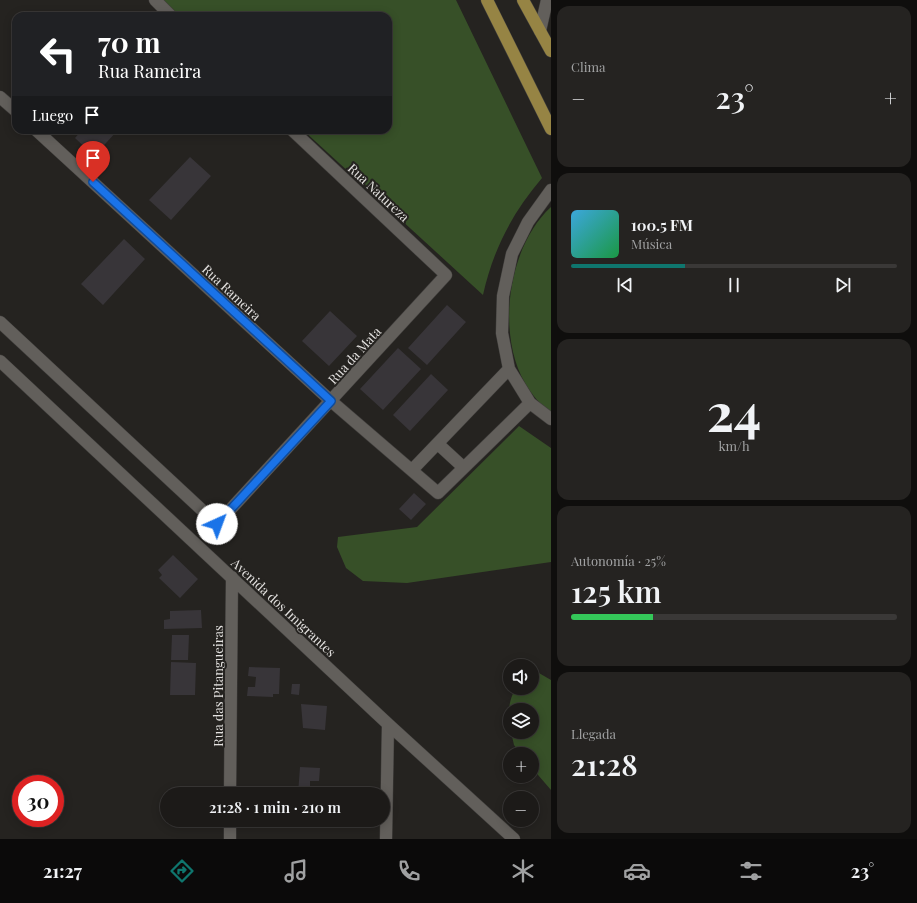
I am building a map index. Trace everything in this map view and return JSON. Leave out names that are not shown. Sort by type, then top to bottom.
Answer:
[{"type":"main road","points":[[488,0],[551,129]]},
{"type":"main road","points":[[523,0],[551,51]]},
{"type":"street","points":[[154,0],[168,12]]},
{"type":"street","points":[[540,31],[547,0]]},
{"type":"street","points":[[0,97],[12,108]]},
{"type":"street","name":"Rua Rameira","points":[[40,134],[331,401],[438,493],[463,466]]},
{"type":"street","name":"Rua Natureza","points":[[296,134],[446,275]]},
{"type":"street","points":[[551,190],[528,222],[512,254],[503,296],[502,334],[509,369],[530,403],[551,419]]},
{"type":"street","name":"Rua da Mata","points":[[0,322],[217,524],[446,275]]},
{"type":"street","name":"Avenida dos Imigrantes","points":[[0,361],[388,724],[514,839]]},
{"type":"street","points":[[412,470],[509,369]]},
{"type":"street","points":[[438,444],[463,466],[530,403]]},
{"type":"street","name":"Rua das Pitangueiras","points":[[230,787],[232,577]]},
{"type":"street","points":[[386,839],[388,724]]},
{"type":"street","points":[[230,827],[230,839]]},
{"type":"green space","points":[[161,0],[456,0],[542,178],[531,191],[505,233],[492,263],[483,295],[307,134],[392,134],[392,12],[174,12]]},
{"type":"green space","points":[[551,207],[551,413],[530,391],[516,363],[511,340],[509,316],[511,291],[516,267],[525,244],[536,224]]},
{"type":"green space","points":[[519,426],[551,448],[551,562],[407,583],[363,581],[346,568],[337,547],[338,537],[417,527]]},
{"type":"green space","points":[[539,673],[551,680],[551,790],[539,776],[539,747],[516,747],[513,739],[539,739],[539,703],[510,703],[513,695],[539,695]]},
{"type":"building","points":[[78,134],[114,134],[94,156],[75,138]]},
{"type":"building","points":[[190,157],[211,176],[171,220],[149,200]]},
{"type":"building","points":[[124,239],[145,259],[103,305],[81,284]]},
{"type":"building","points":[[447,305],[466,322],[427,365],[408,348]]},
{"type":"building","points":[[330,311],[357,336],[329,366],[302,341]]},
{"type":"building","points":[[398,348],[421,369],[383,410],[360,389]]},
{"type":"building","points":[[431,374],[448,390],[410,431],[393,415]]},
{"type":"building","points":[[414,493],[426,504],[411,520],[399,509]]},
{"type":"building","points":[[173,555],[198,579],[180,598],[159,578],[162,575],[158,570]]},
{"type":"building","points":[[201,610],[202,628],[164,629],[164,620],[170,619],[170,611]]},
{"type":"building","points":[[172,635],[189,635],[188,660],[171,660]]},
{"type":"building","points":[[171,662],[196,663],[195,695],[170,695]]},
{"type":"building","points":[[249,667],[280,668],[279,694],[273,694],[273,697],[247,696],[248,687],[255,687],[256,677],[248,676]]},
{"type":"building","points":[[292,684],[300,684],[299,695],[291,694]]},
{"type":"building","points":[[301,704],[327,706],[325,730],[303,728]]},
{"type":"building","points":[[300,767],[320,768],[319,781],[310,781],[310,787],[299,787]]},
{"type":"route","points":[[93,182],[331,401],[217,524]]}]
